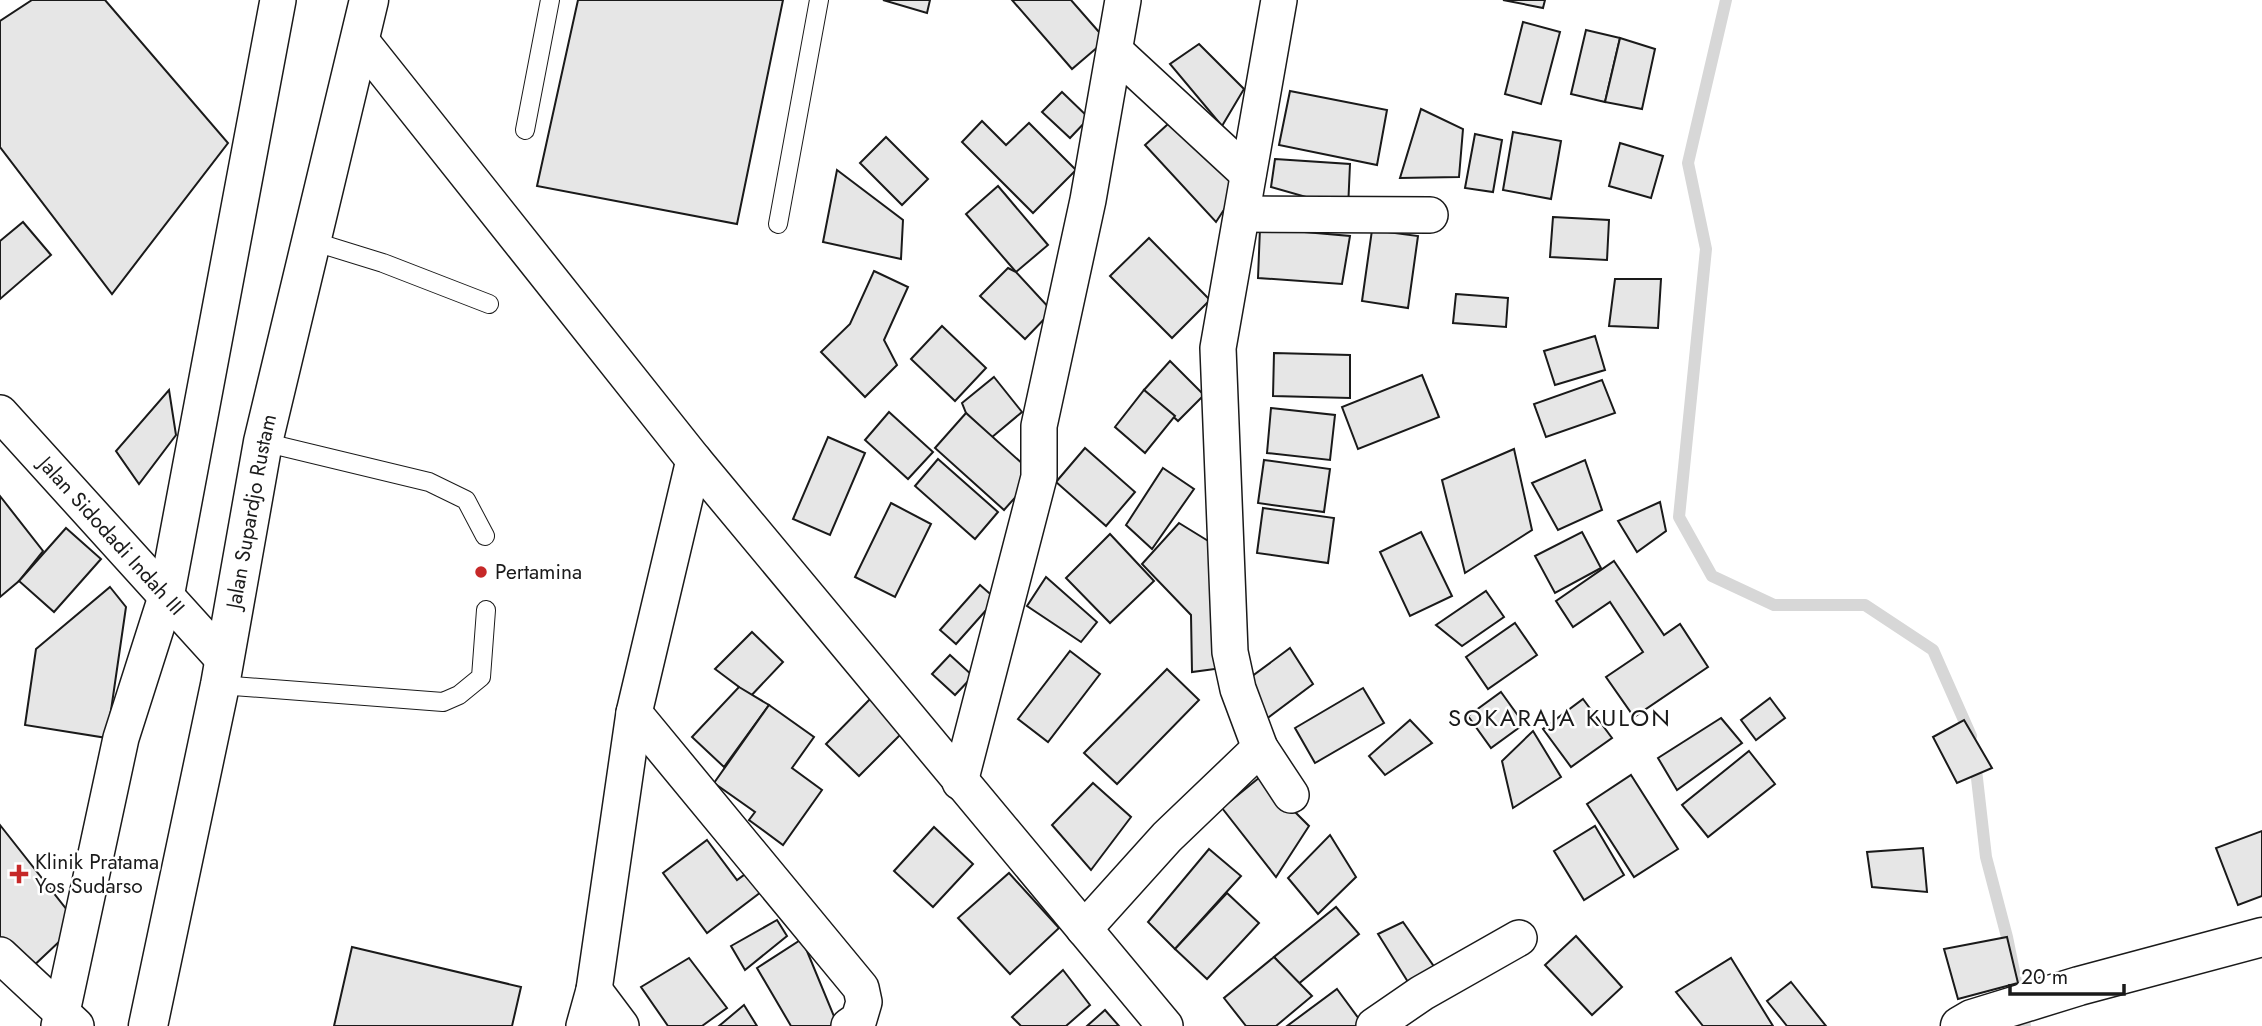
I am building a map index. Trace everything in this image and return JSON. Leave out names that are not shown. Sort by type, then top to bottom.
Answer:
[{"type":"main road","name":"Jalan Supardjo Rustam","points":[[148,1026],[222,673],[264,442],[369,0]]},
{"type":"main road","points":[[1966,1023],[2079,986],[2262,937]]},
{"type":"street","points":[[67,1022],[121,738],[166,597],[278,0]]},
{"type":"street","points":[[960,782],[1039,477],[1039,426],[1088,200],[1123,0]]},
{"type":"street","points":[[1279,0],[1218,348],[1230,652],[1238,689],[1260,748],[1292,795]]},
{"type":"street","points":[[361,41],[694,460],[1165,1026]]},
{"type":"street","points":[[1115,52],[1248,174]]},
{"type":"street","points":[[1242,214],[1430,215]]},
{"type":"street","name":"Jalan Sidodadi Indah III","points":[[0,413],[166,597],[222,673]]},
{"type":"street","points":[[584,1026],[594,990],[634,713],[694,460]]},
{"type":"street","points":[[634,713],[860,988],[864,1002],[859,1019],[849,1026]]},
{"type":"street","points":[[1084,929],[1167,837],[1260,748]]},
{"type":"street","points":[[1374,1026],[1422,993],[1519,939]]},
{"type":"street","points":[[0,955],[67,1022]]},
{"type":"street","points":[[594,990],[621,1026]]},
{"type":"lane","points":[[525,130],[550,0]]},
{"type":"lane","points":[[778,224],[819,0]]},
{"type":"lane","points":[[313,241],[383,263],[489,304]]},
{"type":"lane","points":[[264,442],[429,482],[466,500],[485,536]]},
{"type":"lane","points":[[222,673],[443,702],[459,695],[481,677],[485,610]]},
{"type":"building","points":[[32,0],[105,0],[228,143],[112,294],[0,147],[0,21]]},
{"type":"building","points":[[578,0],[783,0],[737,224],[537,186]]},
{"type":"building","points":[[883,0],[930,0],[927,13]]},
{"type":"building","points":[[1012,0],[1071,0],[1106,40],[1072,69]]},
{"type":"building","points":[[1503,0],[1545,0],[1543,8]]},
{"type":"building","points":[[1523,22],[1560,32],[1541,104],[1505,94]]},
{"type":"building","points":[[1586,30],[1620,38],[1605,102],[1571,94]]},
{"type":"building","points":[[1620,38],[1655,49],[1642,109],[1605,102]]},
{"type":"building","points":[[1199,44],[1244,89],[1222,126],[1170,64]]},
{"type":"building","points":[[1290,91],[1387,110],[1377,165],[1279,145]]},
{"type":"building","points":[[1062,92],[1089,118],[1070,138],[1042,112]]},
{"type":"building","points":[[1421,109],[1463,129],[1459,177],[1400,178]]},
{"type":"building","points":[[1179,114],[1242,182],[1216,222],[1145,145]]},
{"type":"building","points":[[982,121],[1006,145],[1029,123],[1076,170],[1033,213],[962,142]]},
{"type":"building","points":[[1513,132],[1561,141],[1551,199],[1503,190]]},
{"type":"building","points":[[1475,134],[1502,140],[1493,192],[1465,188]]},
{"type":"building","points":[[886,137],[928,179],[902,205],[860,163]]},
{"type":"building","points":[[1620,143],[1663,156],[1651,198],[1609,186]]},
{"type":"building","points":[[1275,159],[1350,164],[1348,209],[1271,187]]},
{"type":"building","points":[[837,170],[903,220],[901,259],[823,242]]},
{"type":"building","points":[[998,186],[1048,245],[1016,272],[966,214]]},
{"type":"building","points":[[1553,217],[1609,220],[1607,260],[1550,257]]},
{"type":"building","points":[[23,222],[51,255],[0,299],[0,241]]},
{"type":"building","points":[[1260,228],[1350,236],[1342,284],[1258,278]]},
{"type":"building","points":[[1372,230],[1418,236],[1408,308],[1362,301]]},
{"type":"building","points":[[1149,238],[1210,300],[1172,338],[1110,276]]},
{"type":"building","points":[[1008,268],[1016,272],[1052,311],[1025,339],[980,296]]},
{"type":"building","points":[[874,271],[908,287],[884,340],[897,365],[865,397],[821,352],[850,324]]},
{"type":"building","points":[[1615,279],[1661,279],[1658,328],[1609,326]]},
{"type":"building","points":[[1456,294],[1508,298],[1506,327],[1453,323]]},
{"type":"building","points":[[942,326],[986,368],[955,401],[911,359]]},
{"type":"building","points":[[1595,336],[1605,370],[1555,385],[1544,351]]},
{"type":"building","points":[[1274,353],[1350,355],[1350,398],[1273,396]]},
{"type":"building","points":[[1170,361],[1204,395],[1178,421],[1144,390]]},
{"type":"building","points":[[1422,375],[1439,417],[1358,449],[1342,407]]},
{"type":"building","points":[[994,377],[1022,412],[991,438],[966,413],[962,403]]},
{"type":"building","points":[[1602,380],[1615,413],[1546,437],[1534,404]]},
{"type":"building","points":[[169,390],[176,435],[139,484],[116,451]]},
{"type":"building","points":[[1144,390],[1175,416],[1145,453],[1115,427]]},
{"type":"building","points":[[1271,408],[1335,415],[1330,460],[1267,453]]},
{"type":"building","points":[[889,412],[933,452],[908,479],[865,440]]},
{"type":"building","points":[[966,413],[1035,475],[1004,510],[935,448]]},
{"type":"building","points":[[828,437],[865,453],[830,535],[793,519]]},
{"type":"building","points":[[1085,448],[1135,492],[1106,526],[1056,482]]},
{"type":"building","points":[[1514,449],[1532,530],[1465,573],[1442,480]]},
{"type":"building","points":[[938,459],[998,512],[975,539],[915,486]]},
{"type":"building","points":[[1264,460],[1330,469],[1324,512],[1258,503]]},
{"type":"building","points":[[1585,460],[1602,510],[1558,530],[1532,483]]},
{"type":"building","points":[[1163,468],[1194,489],[1152,549],[1126,525]]},
{"type":"building","points":[[0,496],[43,551],[19,581],[0,597]]},
{"type":"building","points":[[1660,502],[1666,531],[1637,552],[1618,521]]},
{"type":"building","points":[[891,503],[931,524],[895,597],[855,577]]},
{"type":"building","points":[[1263,508],[1334,518],[1328,563],[1257,553]]},
{"type":"building","points":[[1179,523],[1218,547],[1230,667],[1192,672],[1191,615],[1142,564]]},
{"type":"building","points":[[66,528],[101,559],[54,612],[19,581]]},
{"type":"building","points":[[1421,532],[1452,596],[1410,616],[1380,552]]},
{"type":"building","points":[[1582,532],[1601,568],[1555,593],[1535,556]]},
{"type":"building","points":[[1110,534],[1154,581],[1110,623],[1066,578]]},
{"type":"building","points":[[1614,561],[1664,635],[1680,624],[1708,667],[1634,717],[1606,677],[1643,652],[1610,602],[1573,627],[1556,601]]},
{"type":"building","points":[[1046,577],[1097,622],[1081,642],[1027,606]]},
{"type":"building","points":[[980,585],[996,599],[956,644],[940,630]]},
{"type":"building","points":[[110,587],[126,607],[107,738],[25,725],[36,649]]},
{"type":"building","points":[[1486,591],[1504,617],[1462,646],[1436,625]]},
{"type":"building","points":[[1515,623],[1537,655],[1488,689],[1466,657]]},
{"type":"building","points":[[752,632],[783,662],[747,700],[739,687],[715,669]]},
{"type":"building","points":[[1290,648],[1313,684],[1261,723],[1251,677]]},
{"type":"building","points":[[1070,651],[1100,674],[1048,742],[1018,719]]},
{"type":"building","points":[[950,655],[973,676],[955,695],[932,674]]},
{"type":"building","points":[[1167,669],[1199,700],[1117,784],[1084,753]]},
{"type":"building","points":[[739,687],[769,705],[724,767],[692,737]]},
{"type":"building","points":[[1363,688],[1384,723],[1315,763],[1295,728]]},
{"type":"building","points":[[1501,692],[1524,724],[1491,748],[1468,716]]},
{"type":"building","points":[[874,695],[907,728],[859,776],[826,744]]},
{"type":"building","points":[[1770,698],[1785,718],[1756,740],[1741,720]]},
{"type":"building","points":[[1583,699],[1612,738],[1571,767],[1543,729]]},
{"type":"building","points":[[769,705],[814,737],[792,768],[822,790],[783,845],[749,820],[755,812],[714,783]]},
{"type":"building","points":[[1721,718],[1742,743],[1677,790],[1658,758]]},
{"type":"building","points":[[1410,720],[1432,743],[1385,775],[1369,756]]},
{"type":"building","points":[[1964,720],[1992,768],[1957,783],[1933,737]]},
{"type":"building","points":[[1533,731],[1561,777],[1513,808],[1502,761]]},
{"type":"building","points":[[1749,751],[1775,784],[1708,837],[1682,805]]},
{"type":"building","points":[[1631,775],[1678,849],[1634,877],[1587,804]]},
{"type":"building","points":[[1260,777],[1309,826],[1276,877],[1222,808]]},
{"type":"building","points":[[1093,783],[1131,817],[1091,870],[1052,825]]},
{"type":"building","name":"Klinik Pratama Yos Sudarso","points":[[0,825],[78,924],[28,971],[0,943]]},
{"type":"building","points":[[1595,826],[1624,875],[1584,900],[1554,851]]},
{"type":"building","points":[[934,827],[973,864],[933,907],[894,871]]},
{"type":"building","points":[[2262,831],[2262,896],[2238,905],[2216,848]]},
{"type":"building","points":[[1330,835],[1356,877],[1318,914],[1288,878]]},
{"type":"building","points":[[707,840],[737,880],[759,864],[773,883],[707,933],[663,873]]},
{"type":"building","points":[[1923,848],[1927,892],[1872,887],[1867,852]]},
{"type":"building","points":[[1209,849],[1241,876],[1175,949],[1148,922]]},
{"type":"building","points":[[1009,873],[1059,928],[1010,974],[958,918]]},
{"type":"building","points":[[1227,893],[1259,923],[1207,979],[1175,949]]},
{"type":"building","points":[[1336,907],[1359,934],[1297,985],[1274,957]]},
{"type":"building","points":[[777,920],[787,936],[745,970],[731,946]]},
{"type":"building","points":[[1403,922],[1435,968],[1413,990],[1378,934]]},
{"type":"building","points":[[1576,936],[1622,987],[1592,1015],[1545,965]]},
{"type":"building","points":[[2007,937],[2018,983],[1958,999],[1944,949]]},
{"type":"building","points":[[802,939],[838,1026],[791,1026],[757,968]]},
{"type":"building","points":[[352,947],[521,987],[512,1026],[334,1026]]},
{"type":"building","points":[[1274,957],[1312,996],[1276,1026],[1246,1026],[1224,998]]},
{"type":"building","points":[[689,958],[727,1008],[702,1026],[668,1026],[641,987]]},
{"type":"building","points":[[1731,958],[1773,1026],[1703,1026],[1676,992]]},
{"type":"building","points":[[1063,970],[1090,1005],[1066,1026],[1021,1026],[1012,1017]]},
{"type":"building","points":[[1791,982],[1826,1026],[1787,1026],[1767,1001]]},
{"type":"building","points":[[1337,989],[1362,1023],[1357,1026],[1287,1026]]},
{"type":"building","points":[[744,1005],[757,1026],[719,1026]]},
{"type":"building","points":[[1105,1010],[1119,1026],[1087,1026]]},
{"type":"waterway","points":[[1726,0],[1688,163],[1706,249],[1679,517],[1712,576],[1774,605],[1865,605],[1933,650],[1971,736]]},
{"type":"waterway","points":[[1975,761],[1986,857],[2007,937],[2025,1026]]},
{"type":"place","name":"Pertamina","points":[[481,572]]},
{"type":"place","name":"Klinik Pratama Yos Sudarso","points":[[19,874]]},
{"type":"district","name":"SOKARAJA KULON","points":[[1560,718]]}]
